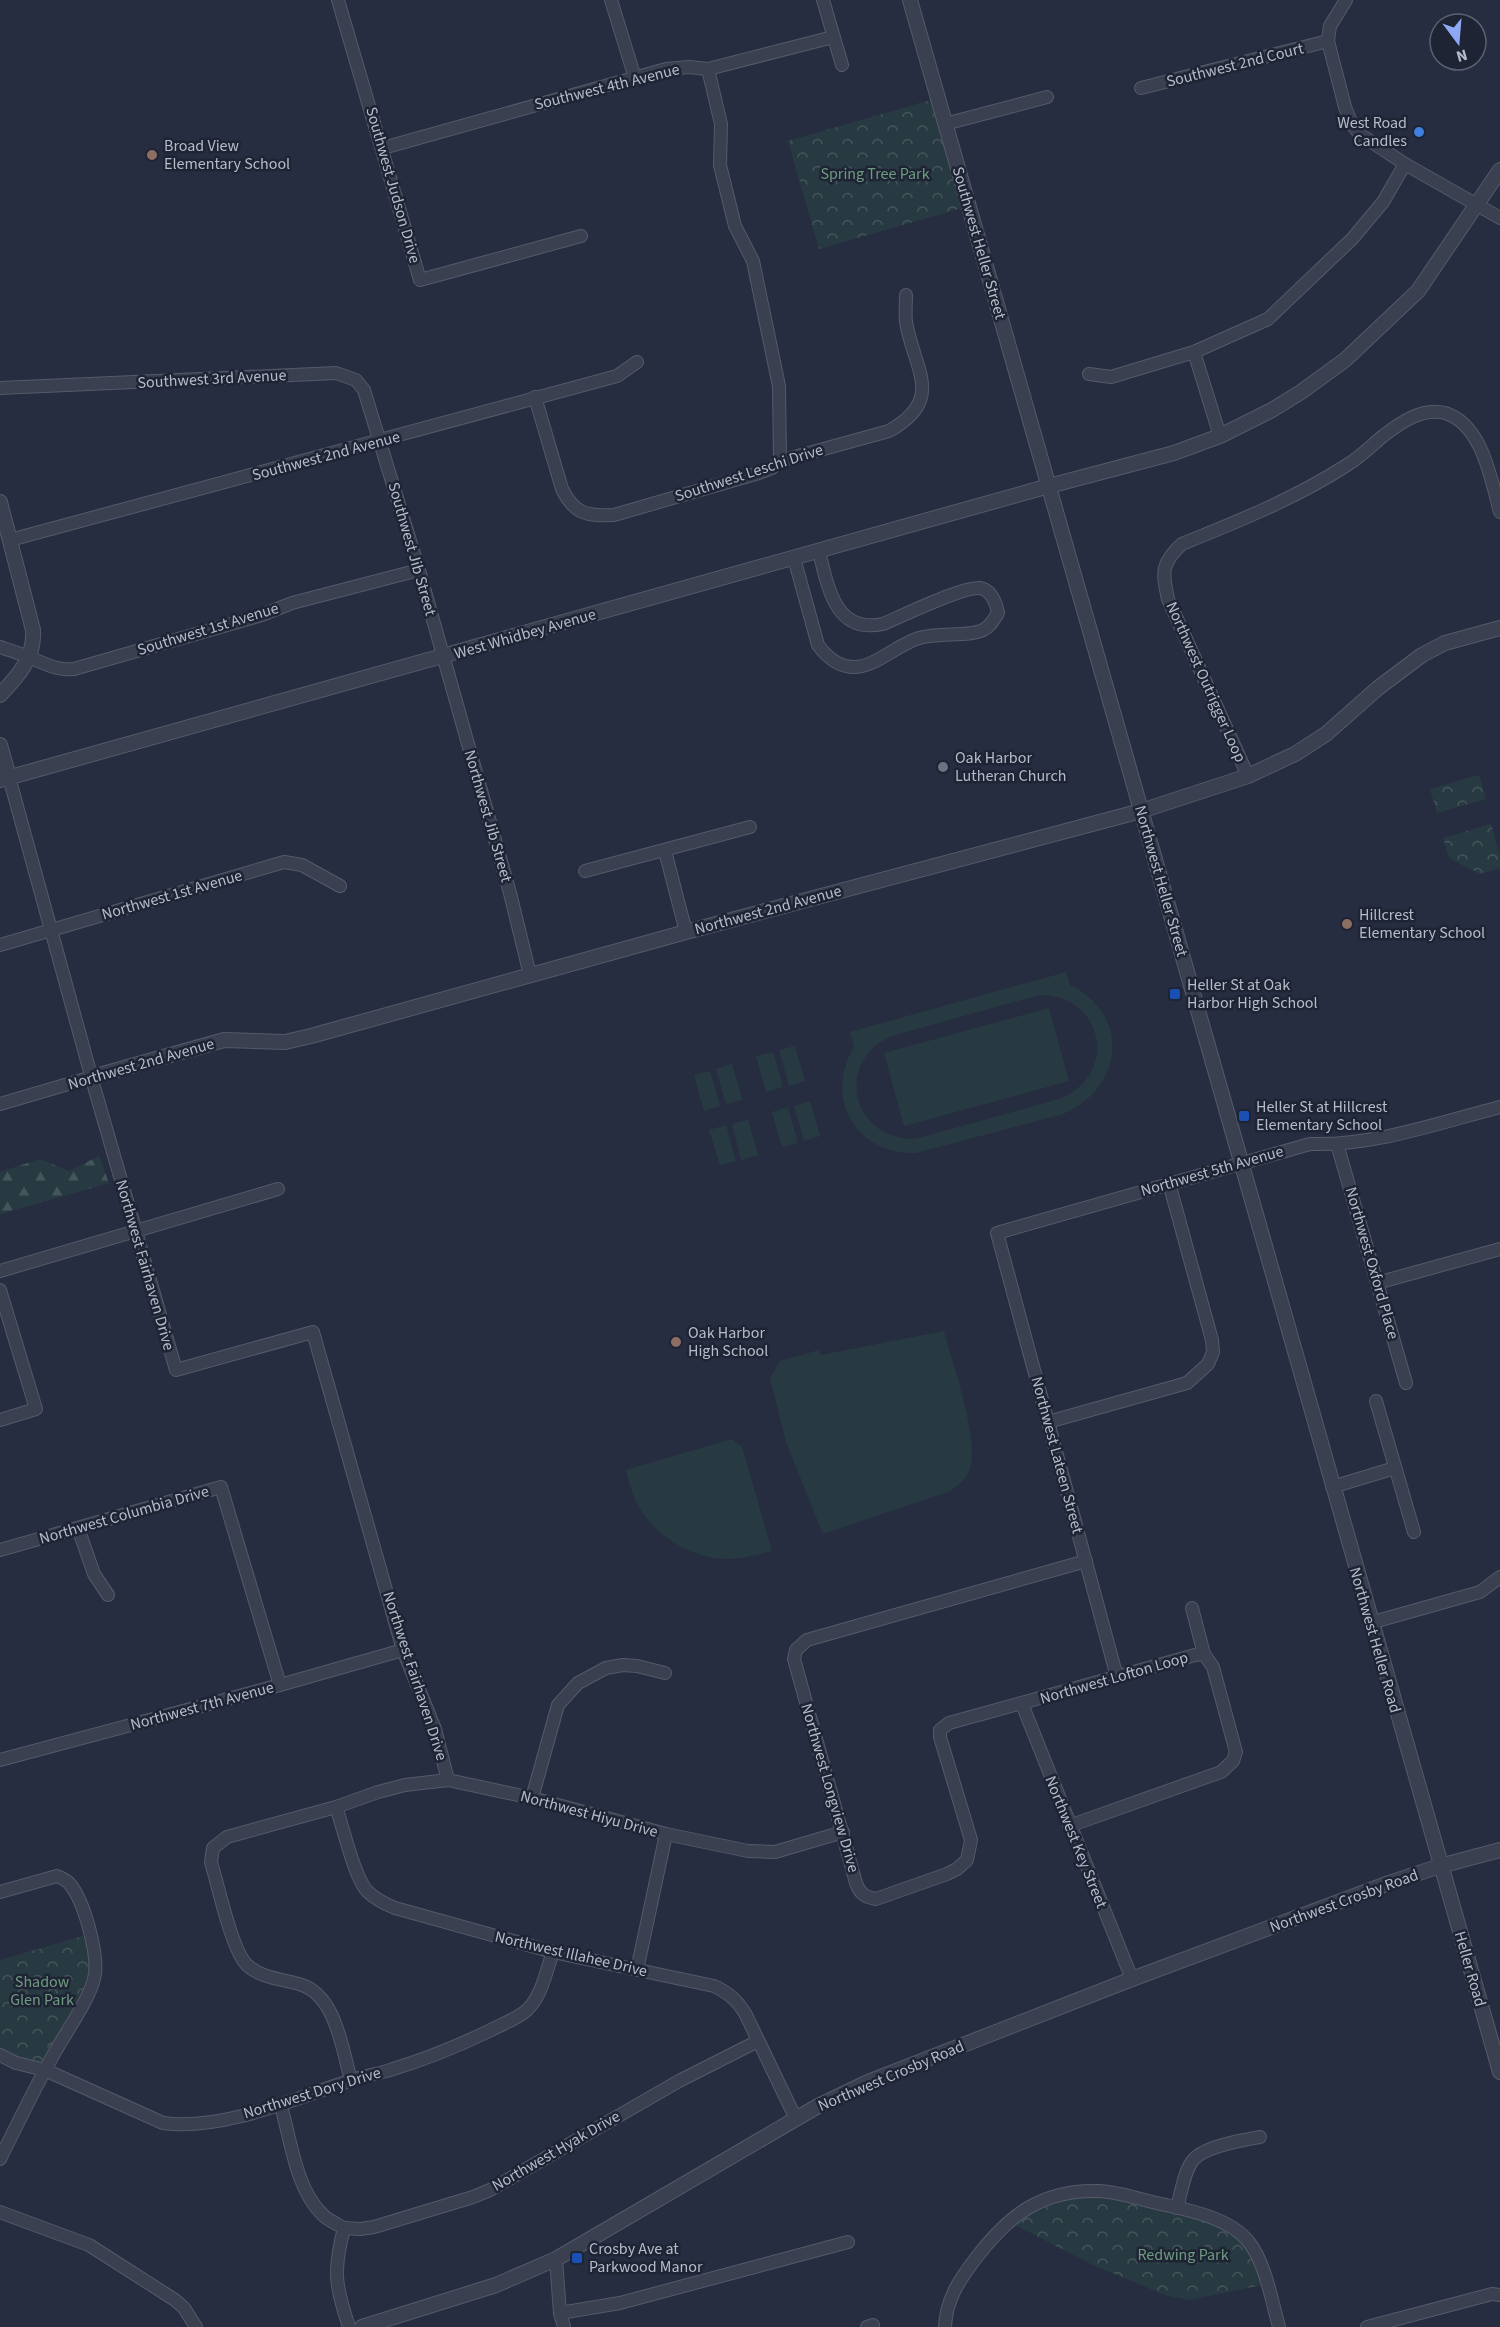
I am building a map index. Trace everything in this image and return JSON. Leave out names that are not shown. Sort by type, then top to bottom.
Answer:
[{"type":"street","name":"Southwest Judson Drive","points":[[338,0],[420,280],[581,236]]},
{"type":"street","points":[[611,0],[635,78]]},
{"type":"street","points":[[823,0],[842,64]]},
{"type":"street","name":"Southwest Heller Street","points":[[910,0],[1049,486]]},
{"type":"street","points":[[1346,0],[1330,26],[1328,41],[1352,125],[1361,135],[1405,164],[1500,218]]},
{"type":"street","name":"Southwest 4th Avenue","points":[[383,148],[666,69],[689,67],[708,69],[833,37]]},
{"type":"street","name":"Southwest 2nd Court","points":[[1141,88],[1328,41]]},
{"type":"street","points":[[708,69],[721,124],[720,165],[735,226],[753,261],[779,386],[780,460]]},
{"type":"street","points":[[945,124],[1047,97]]},
{"type":"street","points":[[1089,374],[1111,377],[1194,352],[1268,319],[1352,239],[1383,202],[1405,164]]},
{"type":"street","name":"West Whidbey Avenue","points":[[5,779],[1174,453],[1220,436],[1282,404],[1345,360],[1418,291],[1500,170]]},
{"type":"street","name":"Southwest Leschi Drive","points":[[535,397],[567,500],[577,510],[591,516],[614,515],[766,470],[780,460],[890,431],[912,416],[924,389],[906,321],[906,295]]},
{"type":"street","points":[[1194,352],[1220,436]]},
{"type":"street","name":"Southwest 2nd Avenue","points":[[10,540],[617,376],[637,362]]},
{"type":"street","name":"Southwest 3rd Avenue","points":[[0,388],[336,373],[356,380],[364,390],[381,441]]},
{"type":"street","name":"Northwest Outrigger Loop","points":[[1248,776],[1168,599],[1164,568],[1170,556],[1182,544],[1292,496],[1348,464],[1402,421],[1422,414],[1443,413],[1460,420],[1476,436],[1497,489],[1500,512]]},
{"type":"street","name":"Southwest Jib Street","points":[[381,441],[443,657]]},
{"type":"street","name":"Northwest Heller Street","points":[[1049,486],[1312,1414]]},
{"type":"street","points":[[0,506],[34,641],[22,671],[0,695]]},
{"type":"street","points":[[794,558],[818,645],[836,663],[851,667],[864,665],[878,660],[901,644],[917,639],[935,634],[984,630],[998,613],[996,602],[980,588],[964,590],[883,624],[872,626],[852,622],[831,597],[819,552]]},
{"type":"street","name":"Southwest 1st Avenue","points":[[0,647],[51,668],[74,669],[262,615],[292,603],[419,570]]},
{"type":"street","name":"Northwest 2nd Avenue","points":[[0,1104],[224,1040],[285,1042],[303,1038],[686,932],[1142,811],[1248,776],[1295,754],[1326,735],[1378,688],[1422,655],[1445,643],[1500,628]]},
{"type":"street","name":"Northwest Jib Street","points":[[443,657],[510,893],[530,975]]},
{"type":"street","points":[[0,745],[5,779]]},
{"type":"street","name":"Northwest Fairhaven Drive","points":[[5,779],[52,930],[176,1370],[313,1332],[403,1650],[435,1729],[448,1780]]},
{"type":"street","points":[[585,872],[750,827]]},
{"type":"street","points":[[665,850],[686,932]]},
{"type":"street","name":"Northwest 1st Avenue","points":[[0,945],[284,862],[302,865],[340,886]]},
{"type":"street","name":"Northwest 5th Avenue","points":[[997,1233],[1310,1144],[1337,1144],[1376,1139],[1500,1107]]},
{"type":"street","name":"Northwest Oxford Place","points":[[1337,1144],[1406,1383]]},
{"type":"street","points":[[1048,1422],[1187,1383],[1208,1364],[1213,1352],[1212,1340],[1169,1183]]},
{"type":"street","points":[[0,1271],[278,1189]]},
{"type":"street","name":"Northwest Lateen Street","points":[[997,1233],[1117,1677]]},
{"type":"street","points":[[1377,1283],[1500,1249]]},
{"type":"street","points":[[0,1290],[36,1409],[0,1420]]},
{"type":"street","points":[[1376,1401],[1414,1532]]},
{"type":"street","name":"Northwest Heller Road","points":[[1312,1414],[1440,1866]]},
{"type":"street","points":[[1332,1487],[1395,1468]]},
{"type":"street","name":"Northwest Columbia Drive","points":[[0,1550],[221,1487],[280,1685]]},
{"type":"street","points":[[78,1528],[94,1574],[108,1595]]},
{"type":"street","name":"Northwest Longview Drive","points":[[1022,1704],[949,1723],[940,1730],[942,1748],[971,1840],[967,1860],[957,1869],[890,1896],[876,1899],[860,1892],[796,1667],[796,1650],[807,1640],[1086,1561]]},
{"type":"street","points":[[1370,1623],[1480,1592],[1500,1577]]},
{"type":"street","points":[[1192,1608],[1204,1654]]},
{"type":"street","name":"Northwest 7th Avenue","points":[[0,1760],[403,1650]]},
{"type":"street","name":"Northwest Lofton Loop","points":[[1022,1704],[1196,1655],[1204,1654],[1213,1667],[1236,1752],[1231,1764],[1221,1772],[1069,1826]]},
{"type":"street","points":[[532,1798],[558,1705],[578,1683],[606,1668],[623,1665],[664,1673]]},
{"type":"street","name":"Northwest Key Street","points":[[1022,1704],[1132,1979]]},
{"type":"street","name":"Northwest Hiyu Drive","points":[[351,2080],[334,2022],[319,1997],[301,1985],[260,1974],[246,1964],[237,1947],[211,1862],[213,1848],[227,1837],[405,1785],[448,1780],[532,1798],[666,1834],[764,1853],[775,1852],[843,1832]]},
{"type":"street","name":"Northwest Illahee Drive","points":[[336,1807],[365,1889],[374,1898],[395,1908],[553,1952],[714,1986],[728,1993],[746,2015],[795,2119]]},
{"type":"street","points":[[637,1970],[666,1834]]},
{"type":"street","name":"Northwest Crosby Road","points":[[362,2327],[496,2285],[556,2259],[795,2119],[868,2082],[1132,1979],[1389,1883],[1500,1850]]},
{"type":"street","name":"Heller Road","points":[[1440,1866],[1500,2072]]},
{"type":"street","points":[[0,1892],[57,1876],[67,1881],[74,1891],[94,1945],[96,1960],[94,1980],[0,2159]]},
{"type":"street","name":"Northwest Dory Drive","points":[[0,2055],[16,2063],[45,2070],[164,2123],[184,2126],[205,2123],[281,2106],[351,2080],[395,2069],[472,2039],[526,2011],[539,1991],[553,1952]]},
{"type":"street","name":"Northwest Hyak Drive","points":[[344,2228],[374,2227],[490,2190],[669,2087],[758,2041]]},
{"type":"street","points":[[281,2106],[303,2188],[312,2203],[325,2217],[344,2228],[336,2274],[337,2294],[349,2327]]},
{"type":"street","points":[[1177,2208],[1188,2169],[1194,2158],[1222,2145],[1260,2137]]},
{"type":"street","points":[[945,2327],[948,2304],[959,2280],[1010,2218],[1028,2206],[1050,2196],[1100,2191],[1177,2208],[1231,2225],[1249,2242],[1261,2264],[1279,2327]]},
{"type":"street","points":[[0,2212],[89,2245],[176,2300],[196,2327]]},
{"type":"street","points":[[560,2313],[620,2303],[848,2242]]},
{"type":"street","points":[[556,2259],[560,2313],[564,2327]]},
{"type":"street","points":[[1367,2327],[1497,2292]]},
{"type":"green space","name":"Spring Tree Park","points":[[931,100],[962,208],[819,249],[788,141]]},
{"type":"green space","points":[[1479,775],[1486,799],[1437,813],[1430,789]]},
{"type":"green space","points":[[1491,824],[1500,856],[1500,868],[1480,874],[1449,858],[1443,838]]},
{"type":"green space","points":[[1066,972],[1070,985],[1090,998],[1103,1014],[1111,1032],[1112,1051],[1108,1070],[1098,1087],[1083,1102],[1063,1114],[916,1153],[895,1151],[877,1144],[862,1134],[851,1120],[844,1104],[842,1086],[845,1067],[854,1047],[850,1032]],"holes":[[[1039,995],[1061,998],[1078,1007],[1090,1021],[1096,1038],[1097,1055],[1091,1072],[1078,1088],[1059,1099],[915,1139],[893,1136],[875,1126],[864,1112],[857,1096],[857,1078],[863,1061],[876,1046],[895,1035]]]},
{"type":"green space","points":[[1049,1008],[1069,1081],[904,1126],[884,1053]]},
{"type":"green space","points":[[795,1046],[805,1081],[789,1086],[779,1050]]},
{"type":"green space","points":[[773,1052],[783,1087],[766,1092],[756,1056]]},
{"type":"green space","points":[[732,1064],[742,1100],[726,1104],[716,1069]]},
{"type":"green space","points":[[710,1071],[720,1106],[704,1111],[694,1075]]},
{"type":"green space","points":[[810,1101],[820,1136],[804,1141],[794,1106]]},
{"type":"green space","points":[[788,1107],[798,1143],[782,1147],[772,1112]]},
{"type":"green space","points":[[748,1120],[758,1155],[741,1160],[732,1124]]},
{"type":"green space","points":[[726,1125],[736,1161],[720,1165],[709,1130]]},
{"type":"green space","points":[[99,1156],[109,1183],[0,1214],[0,1172],[40,1159],[69,1171]]},
{"type":"green space","points":[[944,1331],[968,1422],[972,1458],[969,1471],[950,1491],[823,1534],[786,1442],[770,1378],[780,1361],[819,1350],[821,1355]]},
{"type":"green space","points":[[732,1439],[742,1447],[772,1551],[737,1558],[713,1558],[675,1543],[654,1526],[636,1501],[626,1470]]},
{"type":"green space","name":"Shadow Glen Park","points":[[90,1934],[94,1980],[45,2070],[0,2055],[0,1960]]},
{"type":"green space","name":"Redwing Park","points":[[1100,2191],[1231,2225],[1249,2242],[1267,2284],[1189,2300],[1165,2295],[1093,2265],[1008,2221],[1028,2206]]},
{"type":"place","name":"West Road Candles","points":[[1419,132]]},
{"type":"place","name":"Broad View Elementary School","points":[[152,155]]},
{"type":"place","name":"Oak Harbor Lutheran Church","points":[[943,767]]},
{"type":"place","name":"Hillcrest Elementary School","points":[[1347,924]]},
{"type":"place","name":"Heller St at Oak Harbor High School","points":[[1175,994]]},
{"type":"place","name":"Heller St at Hillcrest Elementary School","points":[[1244,1116]]},
{"type":"place","name":"Oak Harbor High School","points":[[676,1342]]},
{"type":"place","name":"Crosby Ave at Parkwood Manor","points":[[577,2258]]}]
